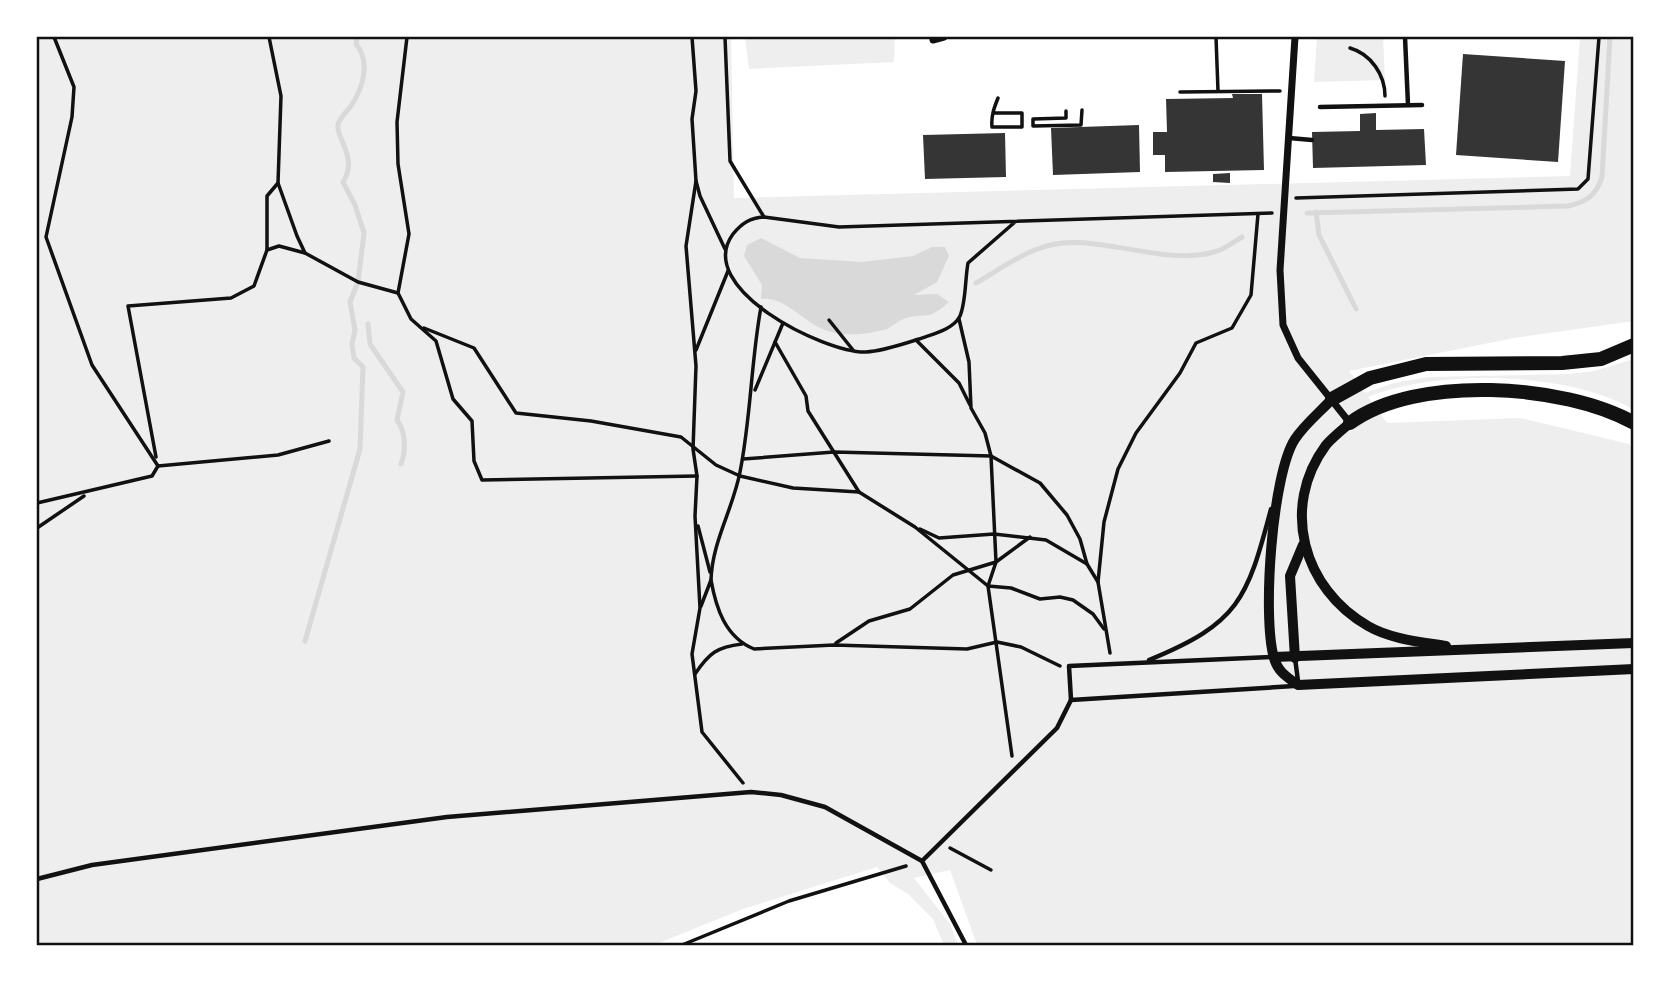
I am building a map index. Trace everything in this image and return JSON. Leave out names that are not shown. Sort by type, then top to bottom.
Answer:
[{"type":"highway","points":[[1332,399],[1370,378],[1426,365],[1562,363],[1601,359],[1634,345]]},
{"type":"highway","points":[[1350,423],[1366,411],[1411,397],[1467,390],[1584,401],[1615,412],[1634,423]]},
{"type":"street","points":[[933,40],[944,37]]},
{"type":"street","points":[[1295,37],[1280,297],[1283,325],[1298,358],[1350,423],[1327,444],[1312,470],[1300,522],[1303,545],[1318,577],[1339,606],[1370,627],[1416,642],[1473,650]]},
{"type":"street","points":[[1332,399],[1295,439],[1279,478],[1271,591],[1274,657],[1281,673],[1298,685],[1634,669]]},
{"type":"street","points":[[1295,658],[1290,576],[1303,545]]},
{"type":"street","points":[[1274,657],[1634,643]]},
{"type":"lane","points":[[1405,37],[1408,105]]},
{"type":"lane","points":[[1320,107],[1422,105]]},
{"type":"lane","points":[[1289,138],[1312,140]]},
{"type":"lane","points":[[1149,660],[1204,635],[1226,618],[1248,584],[1279,478]]},
{"type":"lane","points":[[922,861],[1057,728],[1071,700],[1069,668],[1149,660],[1274,657]]},
{"type":"lane","points":[[1071,700],[1298,685],[1295,658]]},
{"type":"lane","points":[[37,879],[105,863],[447,817],[751,792],[781,795],[825,807],[922,861],[966,945]]},
{"type":"path","points":[[54,37],[74,87],[72,117],[46,237],[92,365],[157,460]]},
{"type":"path","points":[[269,37],[282,96],[278,183],[305,253]]},
{"type":"path","points":[[407,37],[397,122],[398,164],[409,234],[398,293],[411,319],[436,341],[453,399],[472,421],[474,461],[482,480],[696,476]]},
{"type":"path","points":[[692,37],[696,92],[692,118],[696,181],[700,196],[726,251],[728,271],[695,352]]},
{"type":"path","points":[[725,37],[730,161],[764,216]]},
{"type":"path","points":[[1216,37],[1218,92]]},
{"type":"path","points":[[1286,197],[1578,189],[1588,179],[1599,37]]},
{"type":"path","points":[[1350,48],[1367,55],[1385,80],[1385,105]]},
{"type":"path","points":[[1180,92],[1292,91]]},
{"type":"path","points":[[993,113],[1022,113],[1021,127],[992,127],[993,113],[998,98]]},
{"type":"path","points":[[1066,111],[1066,118],[1033,119],[1033,126],[1081,125],[1082,110]]},
{"type":"path","points":[[696,181],[686,246],[695,352],[693,449],[700,608]]},
{"type":"path","points":[[37,503],[89,493],[152,476],[158,466],[128,306],[231,298],[254,286],[267,250],[267,197],[278,183]]},
{"type":"path","points":[[726,251],[729,239],[740,225],[752,218],[764,216],[838,227],[1284,213]]},
{"type":"path","points":[[1111,663],[1098,582],[1104,522],[1118,469],[1136,433],[1180,373],[1196,343],[1231,328],[1251,295],[1258,214]]},
{"type":"path","points":[[971,408],[969,362],[959,318],[968,263],[1014,222]]},
{"type":"path","points":[[267,250],[279,246],[305,253],[358,282],[398,293]]},
{"type":"path","points":[[728,271],[743,293],[761,307],[829,346],[866,352],[916,340],[950,328],[959,318]]},
{"type":"path","points":[[742,644],[717,612],[711,574],[720,529],[732,505],[740,477],[753,395],[756,335],[761,307]]},
{"type":"path","points":[[829,320],[853,350]]},
{"type":"path","points":[[753,395],[783,322]]},
{"type":"path","points":[[424,328],[474,348],[516,414],[650,430],[681,438],[693,449],[740,477],[793,488],[859,492]]},
{"type":"path","points":[[916,340],[959,383],[985,433],[991,456],[996,562],[988,586],[1014,773]]},
{"type":"path","points":[[775,342],[806,396],[808,411],[859,492],[915,527],[988,586],[1011,588],[1040,598],[1073,600],[1093,614],[1104,629]]},
{"type":"path","points":[[158,466],[278,455],[329,441]]},
{"type":"path","points":[[743,459],[834,452],[991,456],[1040,483],[1067,515],[1080,539],[1087,564],[1098,582]]},
{"type":"path","points":[[37,528],[89,493]]},
{"type":"path","points":[[695,516],[711,574]]},
{"type":"path","points":[[915,527],[939,538],[995,534],[1046,540],[1087,564]]},
{"type":"path","points":[[834,645],[869,621],[910,609],[953,575],[996,562],[1030,537]]},
{"type":"path","points":[[711,580],[700,608],[692,654],[702,732],[751,792]]},
{"type":"path","points":[[695,674],[709,653],[721,646],[742,644],[754,649],[834,645],[967,649],[997,642],[1021,647],[1069,668]]},
{"type":"path","points":[[942,843],[991,870]]},
{"type":"path","points":[[682,945],[789,901],[922,861]]},
{"type":"shaded area","points":[[37,37],[731,37],[734,198],[1570,176],[1580,37],[1634,37],[1634,321],[1514,338],[1349,371],[1365,393],[1394,383],[1428,377],[1570,374],[1594,371],[1634,359],[1634,410],[1607,397],[1575,388],[1540,381],[1503,378],[1430,382],[1368,397],[1387,423],[1521,418],[1629,444],[1634,452],[1634,945],[977,945],[950,870],[914,878],[950,924],[958,945],[944,945],[933,919],[908,894],[890,883],[877,867],[743,909],[654,945],[37,945]]},
{"type":"shaded area","points":[[745,37],[895,37],[894,62],[749,69]]},
{"type":"shaded area","points":[[1317,37],[1383,37],[1385,80],[1314,82]]},
{"type":"shaded area","points":[[761,238],[800,258],[862,262],[913,256],[932,247],[945,247],[949,256],[937,282],[914,295],[937,294],[949,302],[932,314],[906,318],[880,331],[850,334],[828,331],[779,302],[761,299],[762,285],[744,256],[747,245]]},
{"type":"building","points":[[1463,54],[1565,61],[1558,162],[1456,155]]},
{"type":"building","points":[[1232,94],[1262,94],[1264,170],[1165,172],[1165,155],[1153,155],[1153,132],[1167,132],[1166,99],[1233,98]]},
{"type":"building","points":[[1376,113],[1376,130],[1424,129],[1426,165],[1313,168],[1312,132],[1360,131],[1360,114]]},
{"type":"building","points":[[1139,125],[1140,172],[1053,175],[1051,128]]},
{"type":"building","points":[[1005,133],[1006,177],[925,179],[923,135]]},
{"type":"building","points":[[1230,173],[1230,183],[1213,182],[1213,174]]},
{"type":"waterway","points":[[305,641],[360,449],[363,367],[354,358],[352,344],[355,330],[350,302],[358,282],[364,233],[355,205],[343,182],[349,164],[338,129],[339,122],[359,91],[364,75],[361,51],[356,44],[357,37]]},
{"type":"waterway","points":[[1307,213],[1568,206],[1585,200],[1597,189],[1602,177],[1610,37]]},
{"type":"waterway","points":[[1316,212],[1319,235],[1356,309]]},
{"type":"waterway","points":[[976,283],[1018,258],[1051,245],[1081,243],[1178,256],[1218,251],[1242,237]]},
{"type":"waterway","points":[[368,324],[370,344],[403,392],[397,420],[404,442],[401,464]]}]
